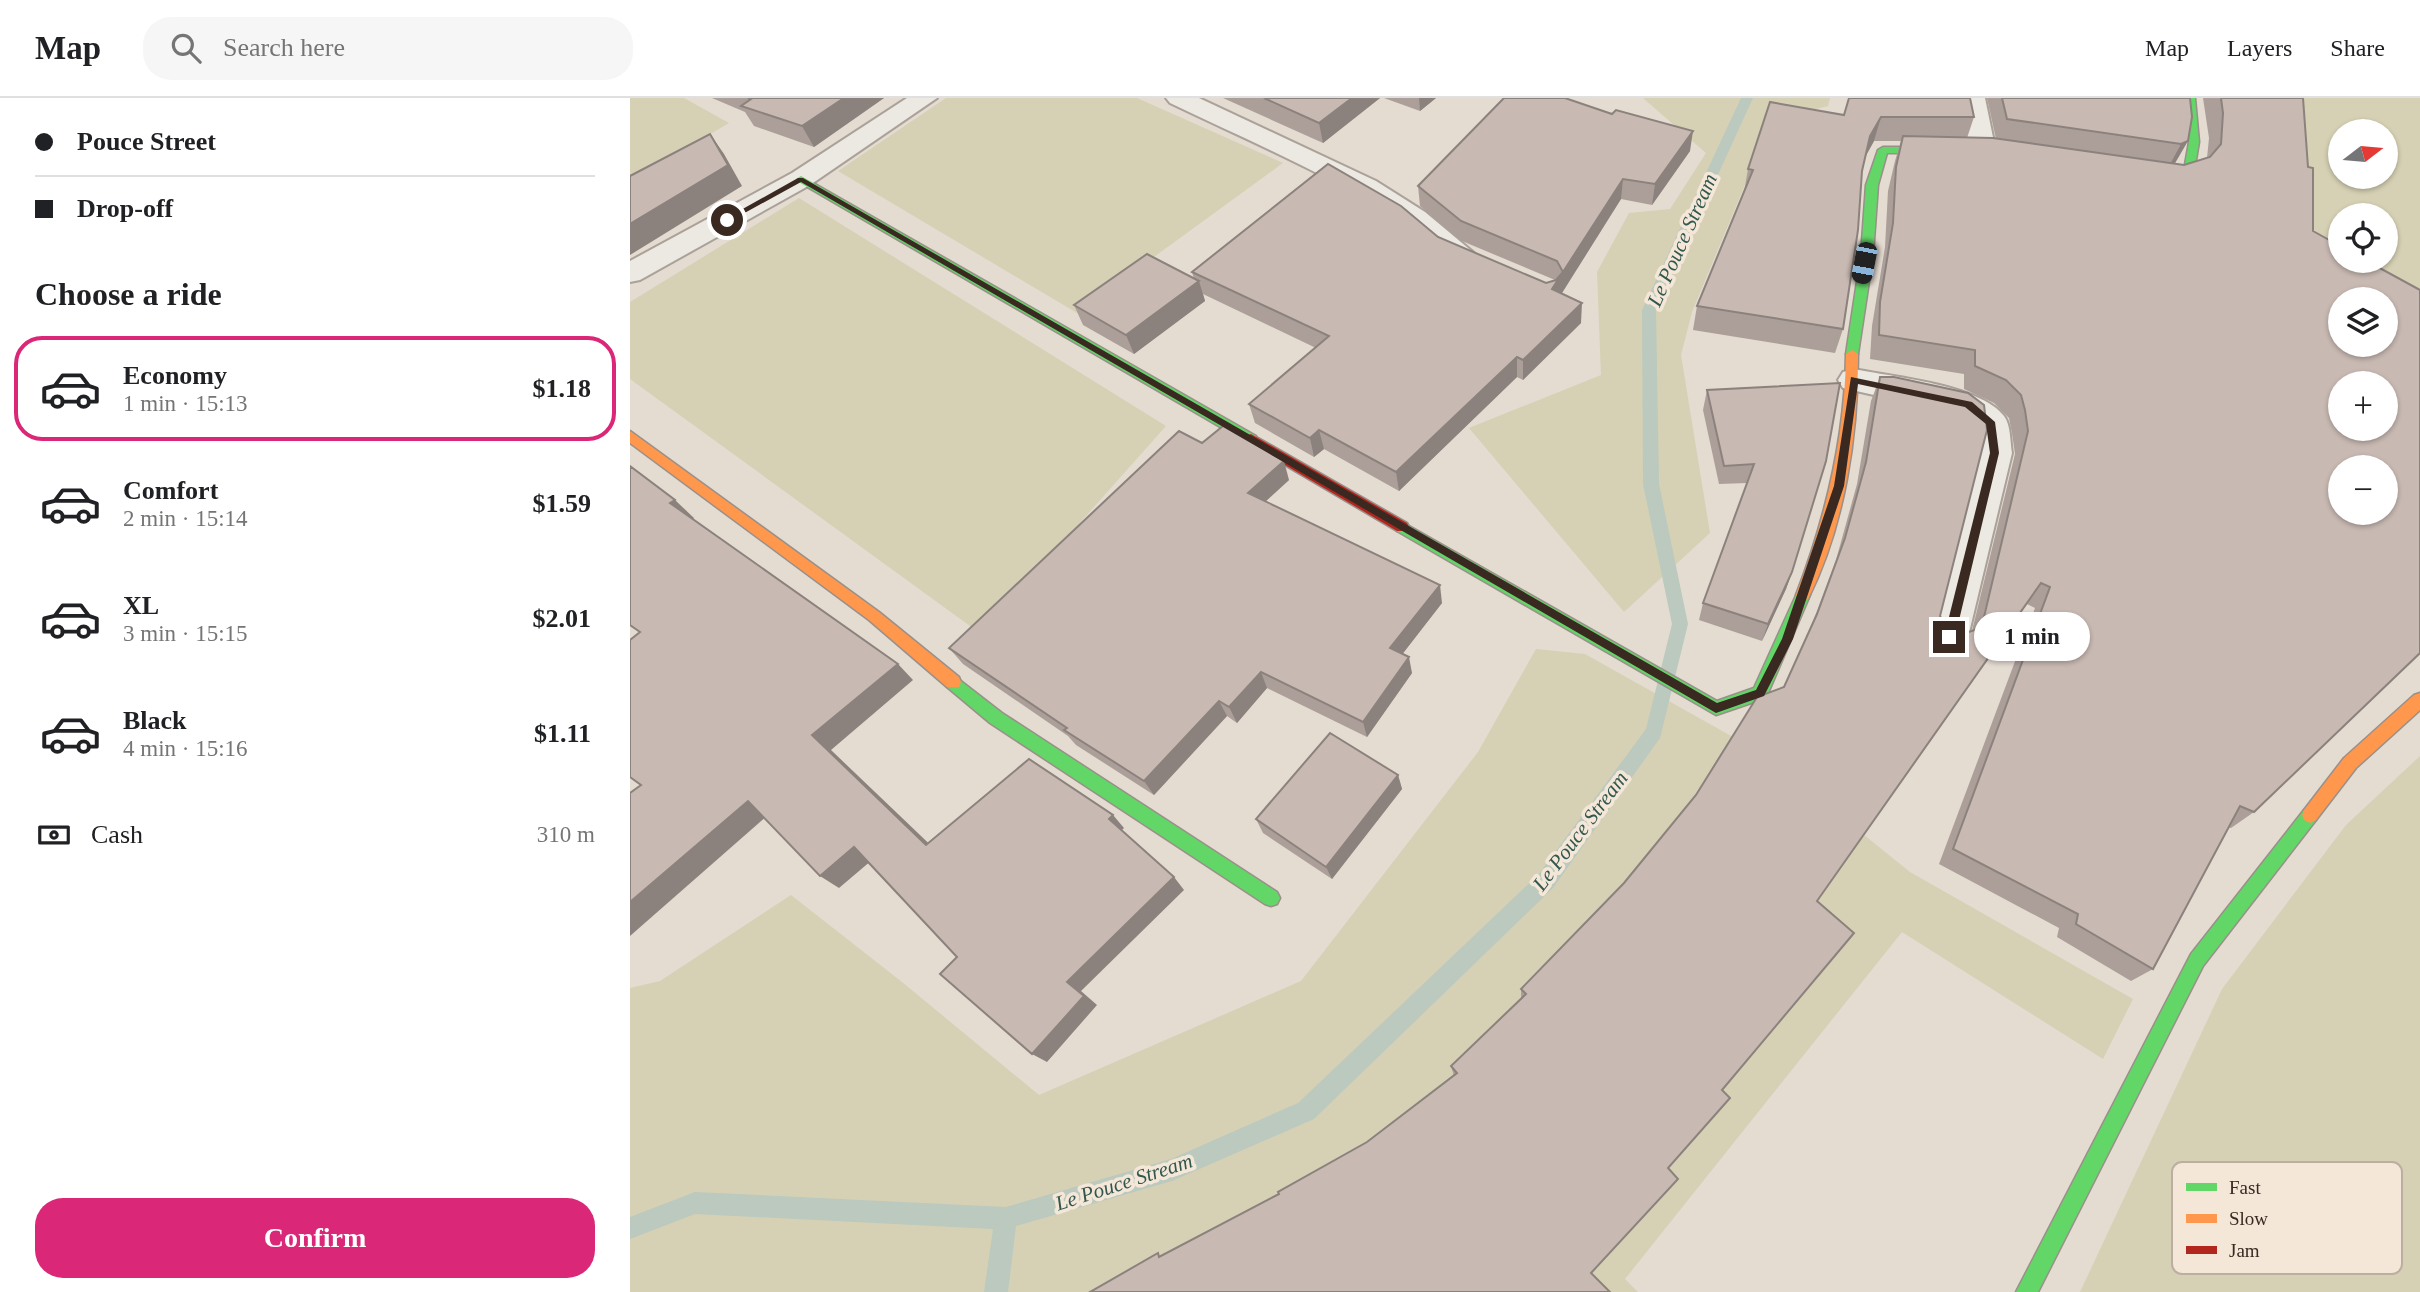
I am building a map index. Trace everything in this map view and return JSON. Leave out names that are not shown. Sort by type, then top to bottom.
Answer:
[{"type":"street","points":[[630,273],[801,179],[924,98]]},
{"type":"street","points":[[1179,98],[1366,187],[1415,218],[1451,249],[1487,265]]},
{"type":"street","points":[[801,179],[1666,682],[1716,708],[1760,693],[1787,639],[1839,486],[1854,380],[1853,340],[1868,245],[1868,205],[1872,174],[1883,150],[1990,153],[1972,98]]},
{"type":"street","points":[[2130,174],[2170,179],[2189,172],[2194,142],[2190,98]]},
{"type":"street","points":[[1854,380],[1968,405],[1991,422],[1994,453],[1949,637]]},
{"type":"street","points":[[630,436],[874,616],[996,718],[1137,814],[1208,854],[1271,898]]},
{"type":"street","points":[[2027,1292],[2197,960],[2350,763],[2420,700]]},
{"type":"shaded area","points":[[630,98],[684,98],[729,123],[630,181]]},
{"type":"shaded area","points":[[946,98],[1137,98],[1283,163],[1077,313],[838,171]]},
{"type":"shaded area","points":[[1643,98],[1830,98],[1828,106],[1772,120],[1692,312],[1681,355],[1710,533],[1624,612],[1469,428],[1601,375],[1597,272],[1629,213],[1670,209],[1706,153]]},
{"type":"shaded area","points":[[2301,98],[2420,98],[2420,312],[2398,300],[2398,287],[2375,287],[2350,273],[2398,273],[2398,203],[2328,203],[2328,261],[2310,251]]},
{"type":"shaded area","points":[[799,198],[1166,426],[981,634],[630,379],[630,302]]},
{"type":"shaded area","points":[[1536,649],[1585,654],[1765,755],[1910,872],[2133,999],[2103,1059],[1902,932],[1625,1279],[1638,1292],[630,1292],[630,988],[660,981],[791,895],[1039,1095],[1301,981],[1478,752]]},
{"type":"shaded area","points":[[2420,756],[2420,1292],[2080,1292],[2222,989],[2346,825]]},
{"type":"building","points":[[748,98],[844,98],[802,126],[741,106],[751,99]]},
{"type":"building","points":[[1264,98],[1352,98],[1319,123]]},
{"type":"building","points":[[1504,98],[1565,98],[1612,114],[1616,110],[1693,131],[1655,184],[1623,179],[1563,272],[1557,261],[1461,221],[1418,186]]},
{"type":"building","points":[[1849,98],[1970,98],[1974,117],[1881,117],[1870,136],[1862,171],[1858,230],[1843,329],[1697,306],[1753,170],[1748,169],[1770,102],[1844,115]]},
{"type":"building","points":[[2002,98],[2190,98],[2192,117],[2188,141],[2181,144],[2007,119]]},
{"type":"building","points":[[2221,98],[2303,98],[2308,167],[2313,168],[2313,231],[2328,239],[2328,273],[2389,273],[2420,290],[2420,653],[2254,812],[2240,806],[2153,969],[2076,924],[2078,914],[1953,849],[2050,587],[2041,583],[1817,901],[1854,933],[1722,1090],[1730,1098],[1668,1168],[1678,1179],[1591,1273],[1610,1292],[1090,1292],[1158,1253],[1159,1257],[1279,1194],[1278,1192],[1367,1142],[1457,1073],[1451,1066],[1526,994],[1521,989],[1624,883],[1696,795],[1757,697],[1784,687],[1817,614],[1845,538],[1866,462],[1880,377],[1894,377],[1968,393],[1984,405],[1987,430],[1940,616],[1948,630],[1963,634],[1978,629],[1984,617],[2028,431],[2025,410],[2021,395],[2006,380],[1975,366],[1975,350],[1879,335],[1880,302],[1893,223],[1896,167],[1903,136],[1993,138],[2184,165],[2210,157],[2221,144]]},
{"type":"building","points":[[710,134],[728,165],[630,224],[630,176]]},
{"type":"building","points":[[1328,164],[1401,206],[1438,237],[1546,283],[1556,280],[1563,272],[1552,289],[1582,303],[1523,360],[1517,357],[1396,472],[1319,430],[1310,438],[1249,404],[1329,336],[1192,272]]},
{"type":"building","points":[[1147,254],[1199,281],[1126,335],[1074,305]]},
{"type":"building","points":[[1840,383],[1826,461],[1792,572],[1768,624],[1703,603],[1754,464],[1724,466],[1707,390]]},
{"type":"building","points":[[1223,426],[1284,461],[1248,493],[1440,585],[1390,648],[1409,657],[1363,722],[1261,672],[1229,707],[1219,701],[1144,781],[1064,730],[1067,728],[949,648],[1179,431],[1202,443]]},
{"type":"building","points":[[630,466],[675,500],[670,503],[898,664],[812,735],[926,845],[1029,759],[1113,815],[1109,819],[1174,877],[1067,982],[1084,996],[1032,1054],[940,974],[957,957],[854,847],[820,876],[748,801],[630,902],[630,793],[641,785],[630,777],[630,640],[640,632],[630,625]]},
{"type":"building","points":[[1330,733],[1398,775],[1326,867],[1256,819]]},
{"type":"waterway","name":"Le Pouce Stream","points":[[1006,1218],[1172,1170],[1306,1111],[1546,881],[1654,732],[1680,624],[1651,484],[1649,310],[1747,98]]},
{"type":"waterway","points":[[630,1228],[695,1203],[1006,1218]]},
{"type":"waterway","name":"Le Pouce Stream","points":[[996,1292],[1006,1218]]},
{"type":"traffic: fast","points":[[2148,176],[2170,179],[2189,172],[2194,142],[2190,98]]},
{"type":"traffic: fast","points":[[1852,354],[1867,255],[1872,185],[1883,150],[1950,150]]},
{"type":"traffic: fast","points":[[801,179],[1251,439]]},
{"type":"traffic: fast","points":[[1402,527],[1716,708],[1760,693],[1803,595]]},
{"type":"traffic: fast","points":[[953,682],[996,718],[1271,898]]},
{"type":"traffic: fast","points":[[2027,1292],[2197,960],[2310,815]]},
{"type":"traffic: slow","points":[[1803,595],[1824,537],[1840,477],[1850,416],[1852,354]]},
{"type":"traffic: slow","points":[[630,436],[874,616],[953,682]]},
{"type":"traffic: slow","points":[[2310,815],[2350,763],[2420,700]]},
{"type":"traffic: jam","points":[[1251,439],[1402,527]]},
{"type":"route","points":[[727,220],[801,179],[1666,682],[1716,708],[1760,693],[1787,639],[1839,486],[1854,380],[1968,405],[1991,422],[1994,453],[1949,637]]}]
